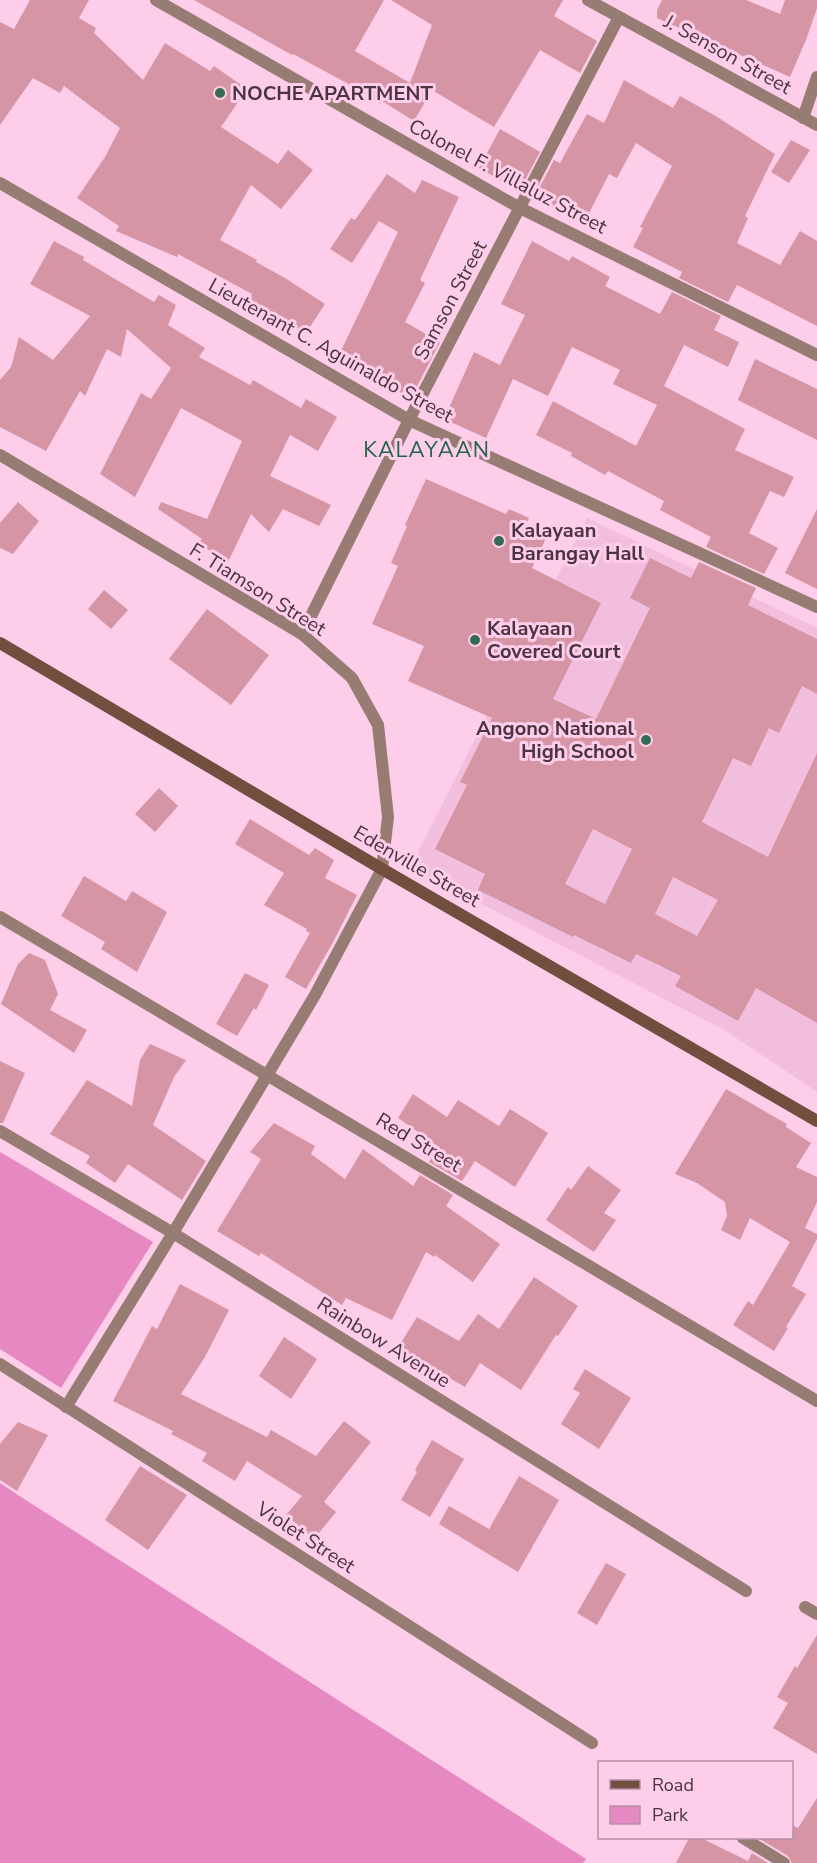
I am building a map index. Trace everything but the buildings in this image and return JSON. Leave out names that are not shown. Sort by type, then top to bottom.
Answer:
[{"type":"street","name":"Colonel F. Villaluz Street","points":[[156,0],[519,208],[817,355]]},
{"type":"street","name":"J. Senson Street","points":[[588,0],[817,125]]},
{"type":"street","name":"Samson Street","points":[[302,634],[409,420],[619,17]]},
{"type":"street","points":[[803,118],[817,77]]},
{"type":"street","name":"Lieutenant C. Aguinaldo Street","points":[[0,183],[409,420],[817,606]]},
{"type":"street","name":"F. Tiamson Street","points":[[0,455],[302,634],[352,678],[378,725],[388,817],[382,869]]},
{"type":"street","name":"Edenville Street","points":[[0,643],[382,869],[817,1121]]},
{"type":"street","points":[[66,1407],[315,994],[382,869]]},
{"type":"street","name":"Red Street","points":[[0,917],[817,1401]]},
{"type":"street","name":"Rainbow Avenue","points":[[0,1131],[173,1233],[746,1591]]},
{"type":"street","name":"Violet Street","points":[[0,1364],[592,1743]]},
{"type":"street","points":[[805,1607],[817,1614]]},
{"type":"street","points":[[745,1839],[784,1863]]},
{"type":"shaded area","name":"Angono National High School","points":[[587,518],[817,628],[817,1092],[724,1030],[420,872],[418,852]]},
{"type":"green space","points":[[0,1152],[153,1242],[61,1388],[0,1349]]},
{"type":"green space","points":[[0,1483],[586,1859],[583,1863],[0,1863]]},
{"type":"place","name":"NOCHE APARTMENT","points":[[220,93]]},
{"type":"place","name":"Kalayaan Barangay Hall","points":[[499,541]]},
{"type":"place","name":"Kalayaan Covered Court","points":[[475,640]]},
{"type":"place","name":"Angono National High School","points":[[646,740]]},
{"type":"district","name":"KALAYAAN","points":[[427,449]]}]
